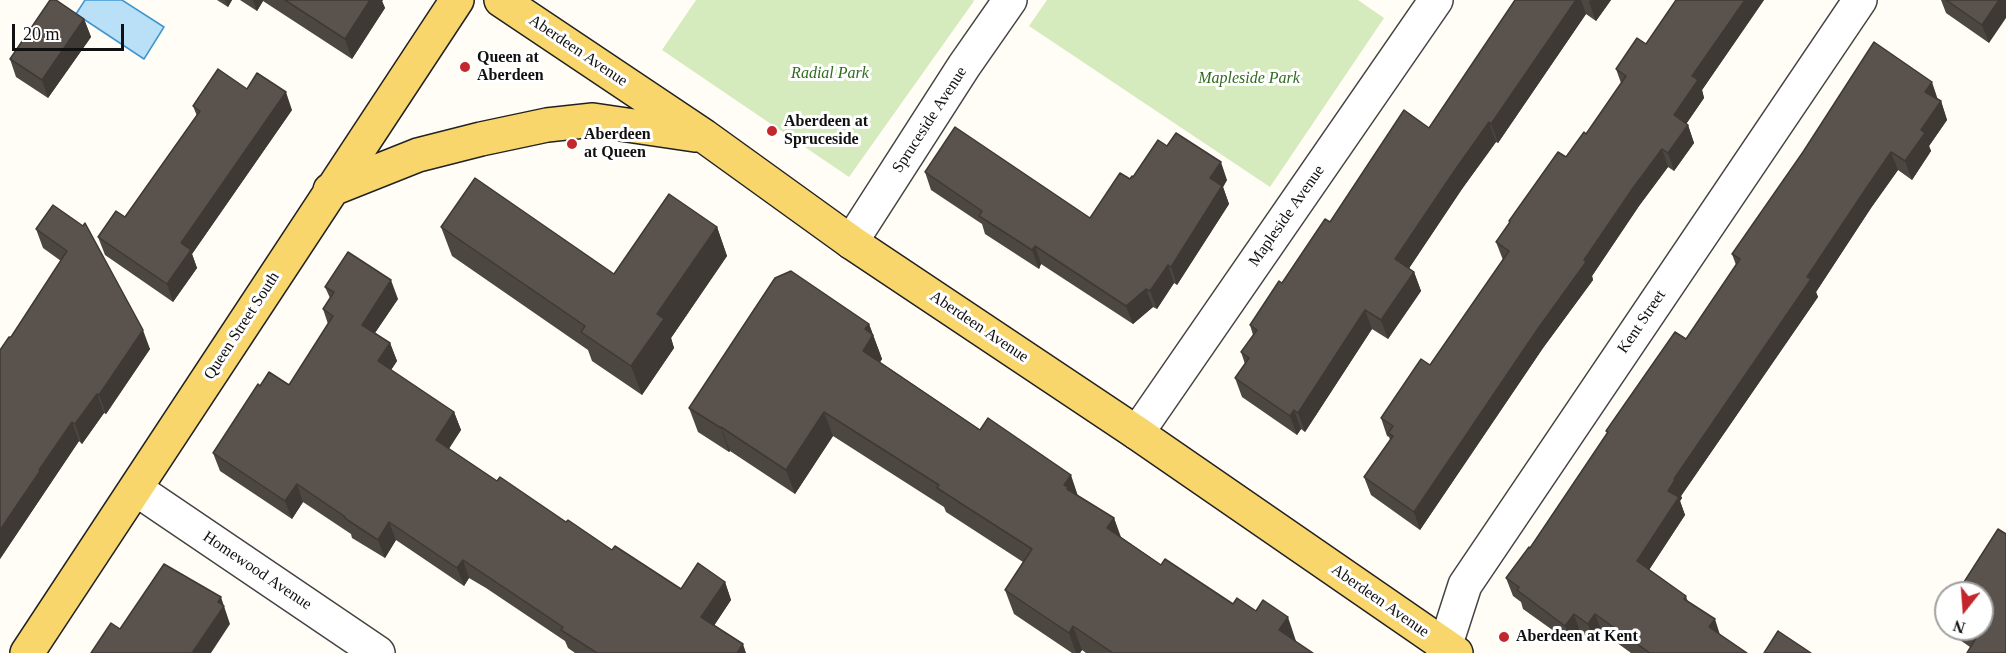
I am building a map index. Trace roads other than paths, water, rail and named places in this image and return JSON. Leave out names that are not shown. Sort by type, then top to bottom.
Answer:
[{"type":"main road","name":"Queen Street South","points":[[27,653],[457,0]]},
{"type":"main road","name":"Aberdeen Avenue","points":[[501,0],[704,136],[851,242],[1137,433],[1449,651]]},
{"type":"main road","points":[[330,190],[418,155],[547,126],[593,120],[704,136]]},
{"type":"street","name":"Spruceside Avenue","points":[[851,242],[964,66],[1010,0]]},
{"type":"street","name":"Mapleside Avenue","points":[[1137,433],[1436,0]]},
{"type":"street","name":"Kent Street","points":[[1449,651],[1465,585],[1860,0]]},
{"type":"street","name":"Homewood Avenue","points":[[136,489],[378,653]]},
{"type":"water","points":[[85,0],[122,0],[164,27],[144,59],[76,14]]},
{"type":"place","name":"Queen at Aberdeen","points":[[465,67]]},
{"type":"place","name":"Aberdeen at Spruceside","points":[[772,131]]},
{"type":"place","name":"Aberdeen at Queen","points":[[572,144]]},
{"type":"place","name":"Aberdeen at Kent","points":[[1504,637]]},
{"type":"park label","name":"Radial Park","points":[[830,74]]},
{"type":"park label","name":"Mapleside Park","points":[[1249,79]]}]
